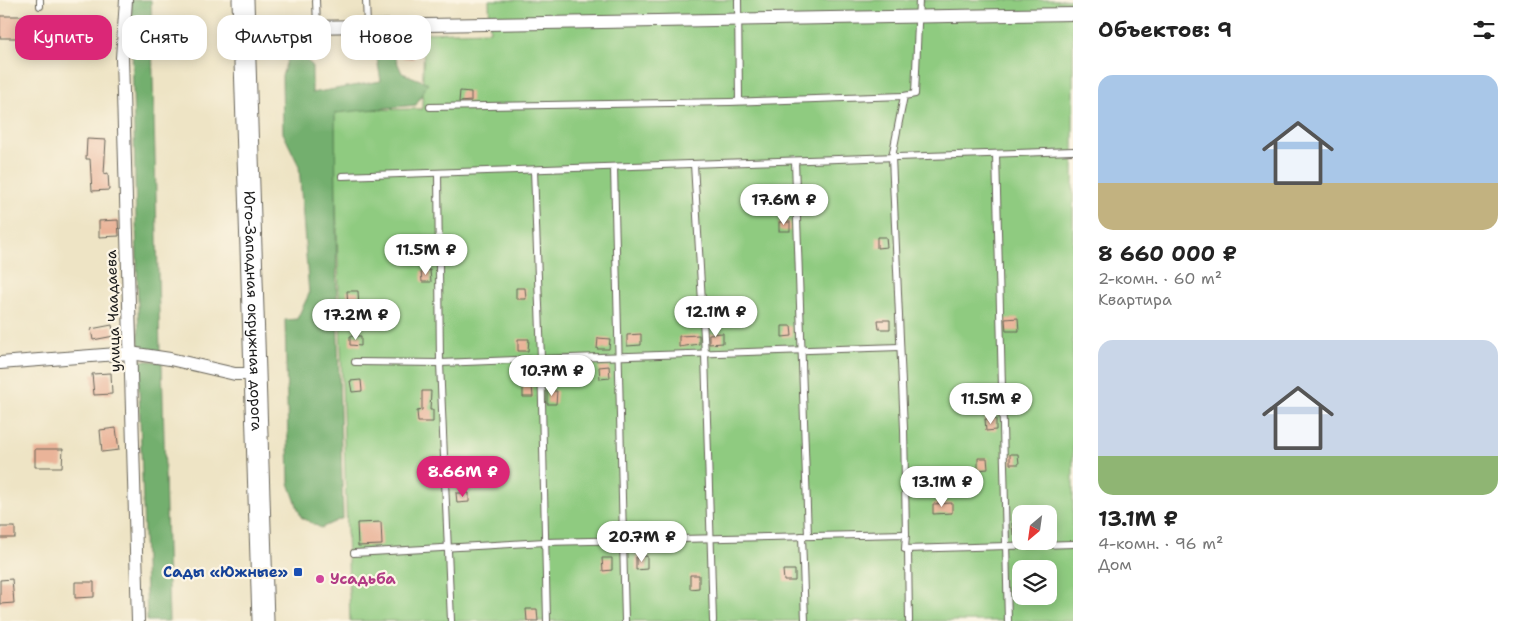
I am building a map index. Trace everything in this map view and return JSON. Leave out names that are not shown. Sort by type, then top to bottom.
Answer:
[{"type":"highway","name":"Юго-Западная окружная дорога","points":[[243,0],[244,15]]},
{"type":"highway","name":"Юго-Западная окружная дорога","points":[[245,60],[263,621]]},
{"type":"street","name":"улица Чаадаева","points":[[126,0],[122,58],[138,621]]},
{"type":"street","points":[[431,25],[738,18],[1073,14]]},
{"type":"street","points":[[0,363],[130,353],[170,359],[235,374],[255,374]]},
{"type":"lane","points":[[316,0],[317,15]]},
{"type":"lane","points":[[366,0],[367,15]]},
{"type":"lane","points":[[738,0],[739,101]]},
{"type":"lane","points":[[430,107],[739,101],[904,96],[915,94],[919,0]]},
{"type":"lane","points":[[904,96],[892,158],[900,348],[905,549],[908,549],[909,621]]},
{"type":"lane","points":[[342,176],[1073,151]]},
{"type":"lane","points":[[996,154],[1004,546],[1008,621]]},
{"type":"lane","points":[[795,161],[802,351],[805,621]]},
{"type":"lane","points":[[694,164],[705,354],[713,621]]},
{"type":"lane","points":[[614,168],[625,621]]},
{"type":"lane","points":[[534,170],[541,359],[547,621]]},
{"type":"lane","points":[[438,173],[440,363],[451,621]]},
{"type":"lane","points":[[355,362],[440,363],[900,348]]},
{"type":"lane","points":[[354,553],[545,542],[906,534]]},
{"type":"lane","points":[[908,549],[1073,544]]},
{"type":"green space","points":[[131,0],[151,0],[151,15],[131,15]]},
{"type":"green space","points":[[489,0],[1073,0],[1073,621],[350,621],[333,110],[422,109],[423,60],[431,60],[431,33],[490,31]]},
{"type":"green space","points":[[132,60],[153,60],[160,352],[139,349]]},
{"type":"green space","points":[[287,60],[306,60],[312,65],[312,93],[381,81],[377,60],[396,60],[402,73],[428,83],[416,105],[335,113],[337,303],[343,518],[321,528],[301,517],[289,483],[285,320],[297,319],[309,294],[299,166],[283,133],[282,76]]},
{"type":"green space","points":[[138,360],[162,362],[169,621],[147,621]]},
{"type":"building","points":[[0,16],[15,16],[15,38],[0,38]]},
{"type":"building","points":[[460,91],[471,92],[471,101],[459,102]]},
{"type":"building","points":[[87,139],[106,140],[104,174],[108,173],[109,190],[92,191],[90,159],[86,159]]},
{"type":"building","points":[[118,220],[119,236],[99,237],[99,221]]},
{"type":"building","points":[[779,222],[790,222],[790,231],[779,231]]},
{"type":"building","points":[[877,237],[886,237],[887,247],[877,248]]},
{"type":"building","points":[[430,270],[431,282],[422,282],[421,271]]},
{"type":"building","points":[[516,288],[525,288],[526,299],[516,299]]},
{"type":"building","points":[[347,291],[358,291],[359,308],[348,308]]},
{"type":"building","points":[[1018,318],[1019,331],[1006,331],[1005,319]]},
{"type":"building","points":[[878,320],[890,320],[890,329],[879,329]]},
{"type":"building","points":[[112,325],[114,336],[93,340],[91,329]]},
{"type":"building","points":[[782,326],[791,326],[792,336],[782,337]]},
{"type":"building","points":[[723,333],[723,343],[709,344],[709,334]]},
{"type":"building","points":[[641,334],[641,345],[627,346],[627,335]]},
{"type":"building","points":[[699,335],[699,344],[679,347],[679,336]]},
{"type":"building","points":[[350,336],[361,336],[361,346],[350,345]]},
{"type":"building","points":[[598,338],[610,339],[609,349],[597,349]]},
{"type":"building","points":[[518,339],[529,339],[528,351],[518,351]]},
{"type":"building","points":[[609,366],[610,378],[600,379],[599,367]]},
{"type":"building","points":[[111,373],[112,394],[94,395],[92,374]]},
{"type":"building","points":[[361,380],[362,391],[352,392],[350,381]]},
{"type":"building","points":[[532,386],[533,397],[523,397],[523,387]]},
{"type":"building","points":[[422,391],[431,391],[430,410],[433,410],[433,422],[418,422],[417,411],[422,410]]},
{"type":"building","points":[[547,391],[557,391],[556,404],[547,404]]},
{"type":"building","points":[[985,419],[996,419],[996,430],[986,431]]},
{"type":"building","points":[[116,428],[119,450],[102,452],[100,430]]},
{"type":"building","points":[[35,449],[63,449],[62,467],[35,467]]},
{"type":"building","points":[[1010,454],[1018,454],[1019,464],[1010,464]]},
{"type":"building","points":[[978,458],[987,458],[988,469],[978,470]]},
{"type":"building","points":[[456,493],[469,493],[469,502],[457,503]]},
{"type":"building","points":[[952,503],[952,513],[933,514],[933,504]]},
{"type":"building","points":[[381,522],[382,545],[358,546],[357,523]]},
{"type":"building","points":[[0,527],[15,527],[15,538],[0,538]]},
{"type":"building","points":[[647,556],[647,569],[636,570],[636,557]]},
{"type":"building","points":[[602,558],[612,558],[612,570],[603,571]]},
{"type":"building","points":[[783,570],[795,570],[795,581],[784,581]]},
{"type":"building","points":[[690,575],[699,575],[699,588],[690,589]]},
{"type":"building","points":[[12,579],[14,603],[0,604],[0,580]]},
{"type":"building","points":[[75,582],[94,582],[94,597],[75,598]]},
{"type":"building","points":[[526,609],[537,609],[538,621],[527,621]]},
{"type":"place","name":"Сады «Южные»","points":[[298,572]]},
{"type":"place","name":"Усадьба","points":[[320,579]]}]
